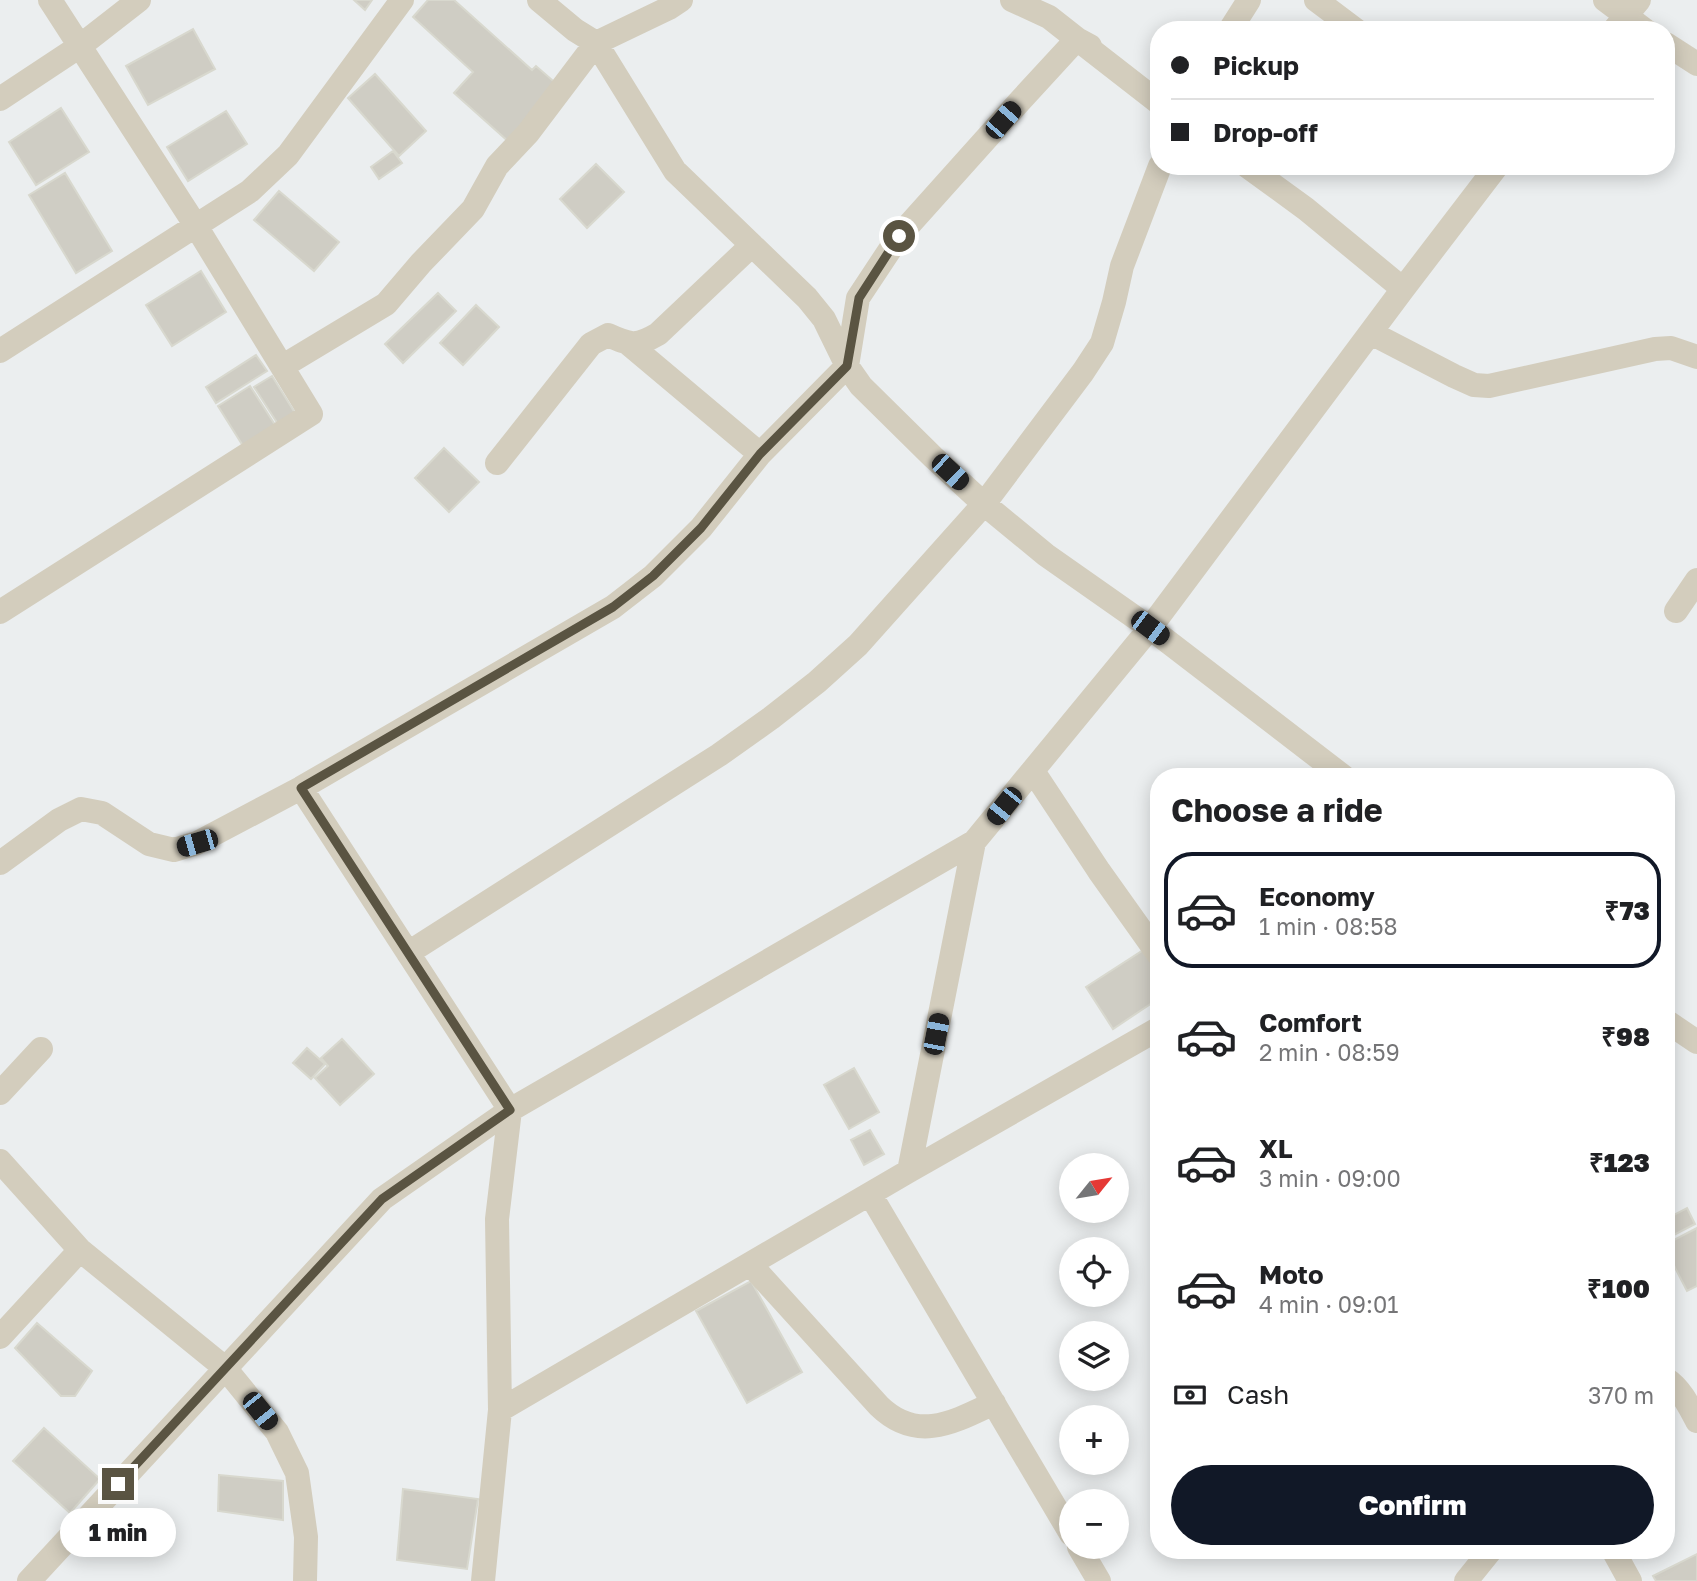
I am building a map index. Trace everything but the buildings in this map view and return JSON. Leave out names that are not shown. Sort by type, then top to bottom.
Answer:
[{"type":"street","points":[[0,612],[311,414],[196,226],[50,0]]},
{"type":"street","points":[[0,99],[80,46],[139,0]]},
{"type":"street","points":[[0,351],[250,191],[288,155],[402,0]]},
{"type":"street","points":[[539,0],[575,30],[596,43],[674,171],[807,298],[824,319],[847,366],[861,386],[984,504],[1046,555],[1150,628],[1332,768]]},
{"type":"street","points":[[282,366],[386,304],[473,209],[497,166],[528,134],[596,43],[681,0]]},
{"type":"street","points":[[1012,0],[1049,18],[1150,96]]},
{"type":"street","points":[[1236,21],[1249,0]]},
{"type":"street","points":[[1316,0],[1344,21]]},
{"type":"street","points":[[1605,0],[1631,19]]},
{"type":"street","points":[[1077,40],[1150,79]]},
{"type":"street","points":[[0,863],[59,820],[81,809],[102,813],[149,844],[174,850],[197,843],[301,788],[613,607],[653,576],[701,528],[760,454],[847,366],[859,298],[899,236],[1077,40]]},
{"type":"street","points":[[1675,50],[1697,64]]},
{"type":"street","points":[[408,953],[719,755],[817,682],[858,645],[984,504],[1102,343],[1122,266],[1157,175]]},
{"type":"street","points":[[1260,175],[1306,208],[1403,289]]},
{"type":"street","points":[[29,1581],[382,1199],[510,1110],[974,842],[1150,628],[1490,175]]},
{"type":"street","points":[[629,344],[646,341],[658,334],[751,245]]},
{"type":"street","points":[[1371,332],[1474,385],[1489,386],[1655,349],[1671,348],[1697,357]]},
{"type":"street","points":[[497,463],[591,344],[608,335],[629,344],[760,454]]},
{"type":"street","points":[[1676,611],[1697,580]]},
{"type":"street","points":[[1033,771],[1150,943]]},
{"type":"street","points":[[301,788],[510,1110],[497,1219],[500,1410],[484,1581]]},
{"type":"street","points":[[909,1171],[974,842]]},
{"type":"street","points":[[1675,1021],[1697,1015]]},
{"type":"street","points":[[1675,1027],[1697,1042]]},
{"type":"street","points":[[500,1410],[1150,1034]]},
{"type":"street","points":[[0,1093],[41,1049]]},
{"type":"street","points":[[0,1161],[80,1250],[225,1368],[277,1433],[297,1473],[306,1537],[305,1581]]},
{"type":"street","points":[[870,1194],[1059,1514]]},
{"type":"street","points":[[0,1337],[80,1250]]},
{"type":"street","points":[[750,1264],[879,1406],[900,1421],[937,1427],[957,1421],[994,1403]]},
{"type":"street","points":[[1675,1385],[1697,1421]]},
{"type":"street","points":[[1086,1559],[1099,1581]]},
{"type":"street","points":[[1466,1581],[1484,1559]]},
{"type":"street","points":[[1617,1559],[1630,1581]]},
{"type":"route","points":[[118,1484],[382,1199],[510,1110],[301,788],[613,607],[653,576],[701,528],[760,454],[847,366],[859,298],[899,236]]}]
